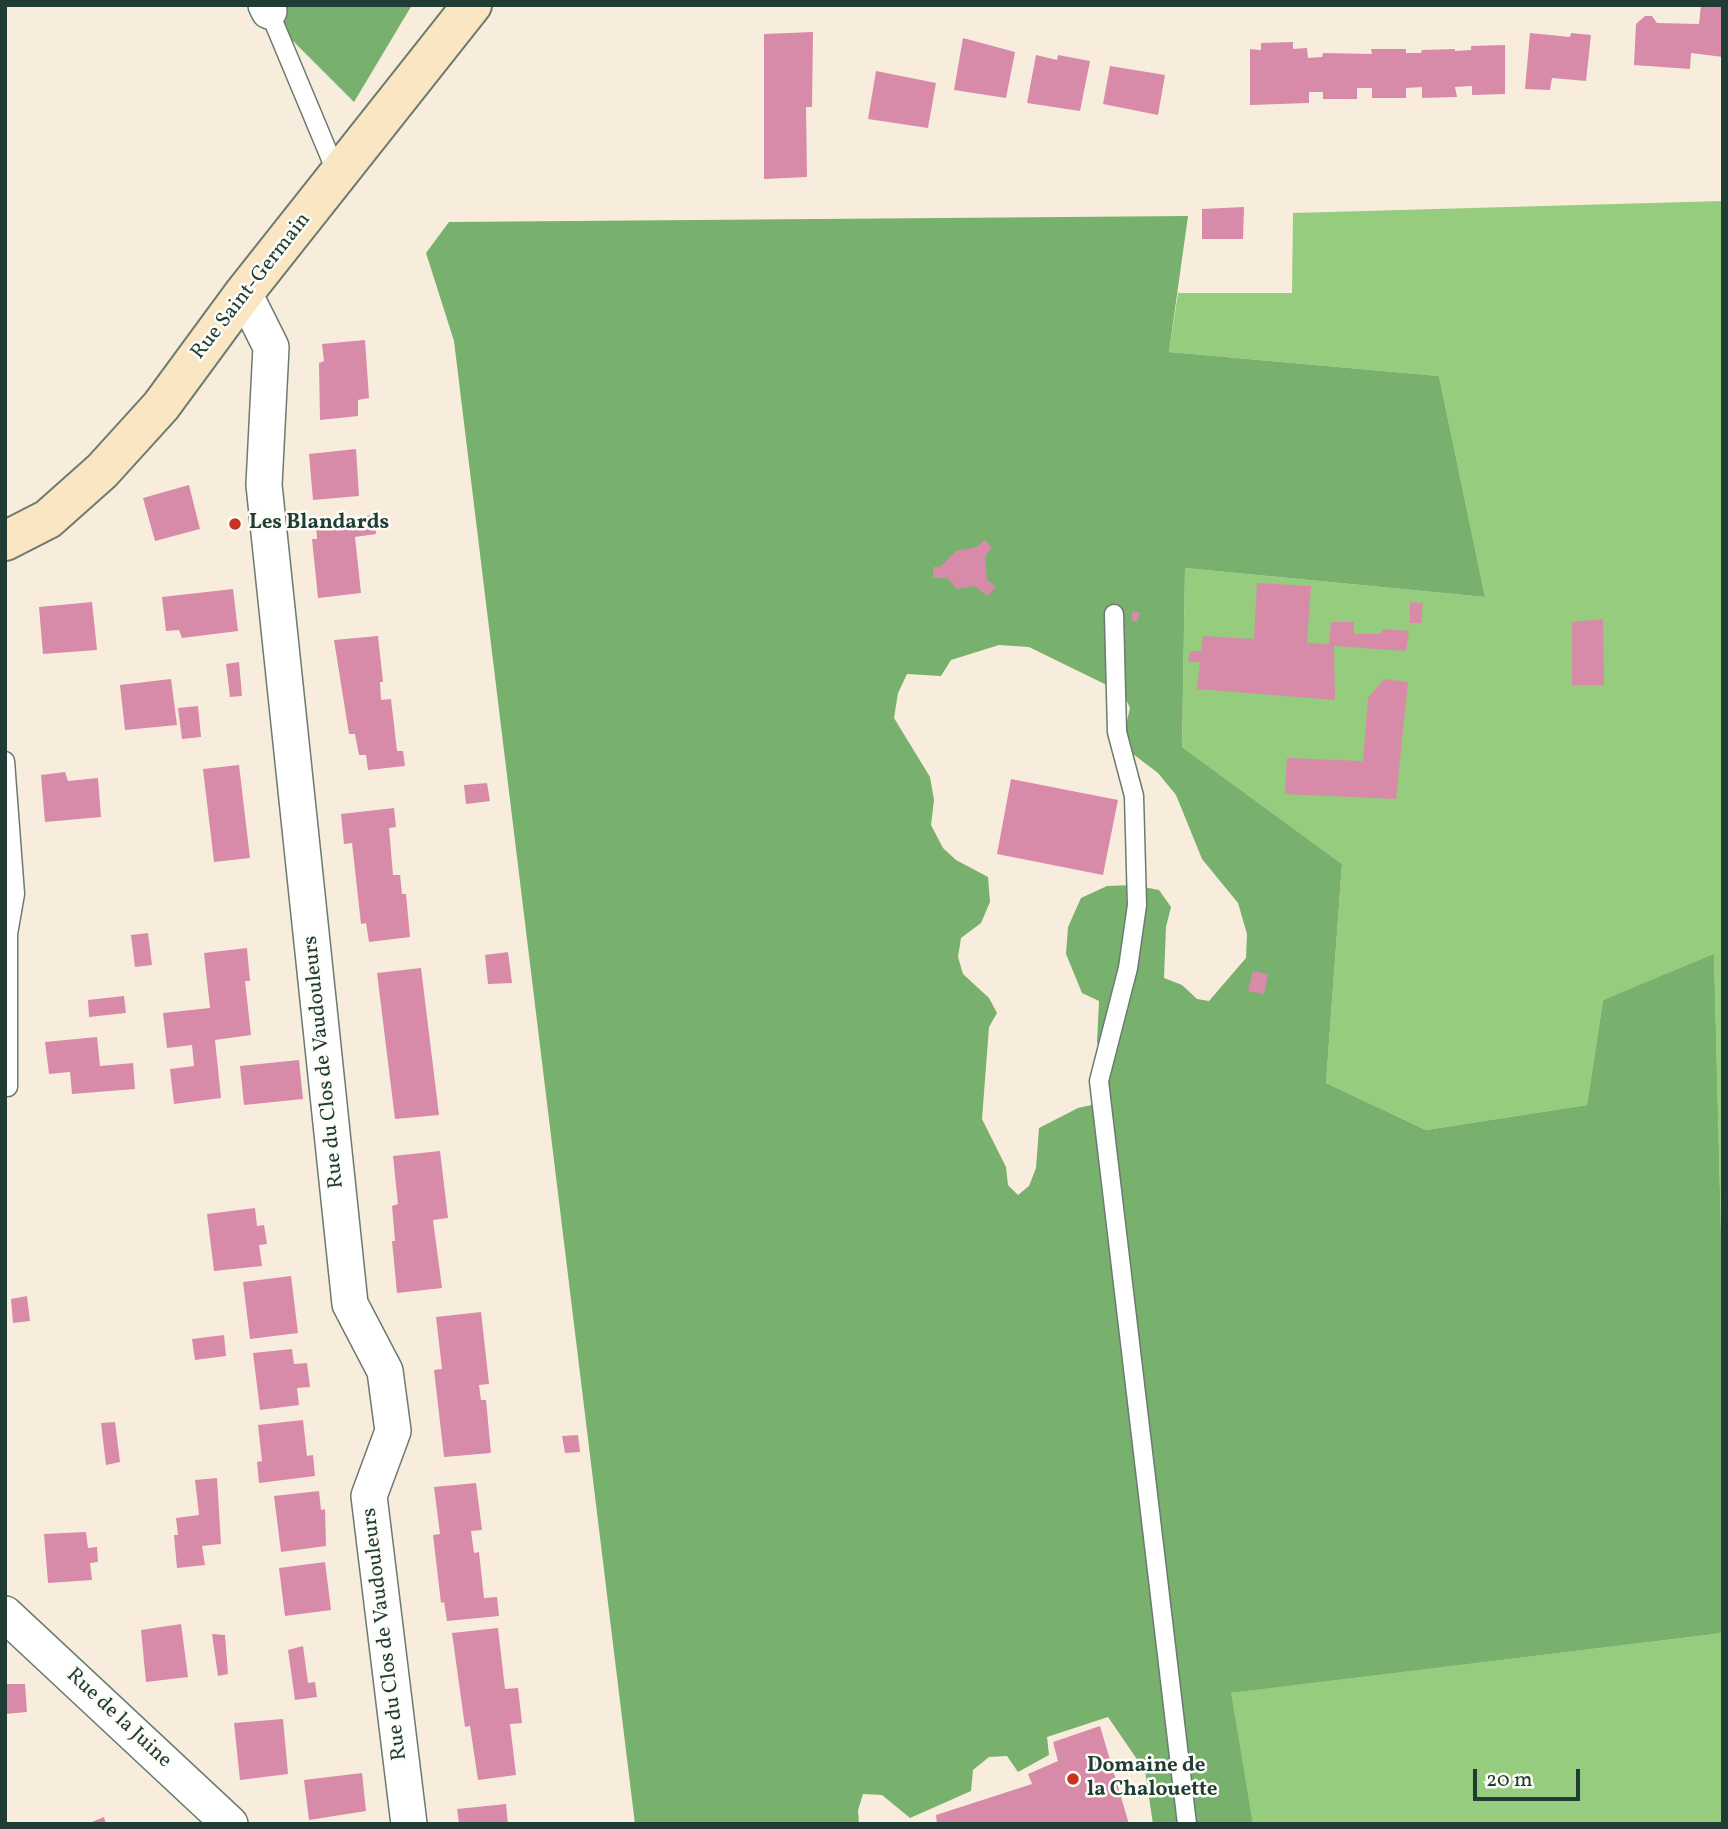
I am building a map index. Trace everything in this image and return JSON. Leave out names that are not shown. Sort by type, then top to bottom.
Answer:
[{"type":"main road","name":"Rue Saint-Germain","points":[[5,541],[48,519],[102,471],[162,406],[244,293],[472,5]]},
{"type":"street","name":"Rue du Clos de Vaudouleurs","points":[[244,293],[271,347],[264,485],[350,1304],[385,1371],[393,1431],[369,1496],[409,1824]]},
{"type":"street","name":"Rue de la Juine","points":[[5,1614],[230,1824]]},
{"type":"lane","points":[[267,8],[338,176]]},
{"type":"lane","points":[[1114,614],[1117,732],[1134,796],[1137,905],[1128,968],[1099,1081],[1187,1824]]},
{"type":"lane","points":[[5,761],[15,894],[8,934],[8,1087]]},
{"type":"green space","points":[[257,5],[412,5],[354,102]]},
{"type":"green space","points":[[1723,201],[1723,1311],[1714,955],[1603,1000],[1587,1105],[1426,1130],[1326,1083],[1342,864],[1182,747],[1185,568],[1485,597],[1439,376],[1169,352],[1178,293],[1292,293],[1293,213]]},
{"type":"green space","points":[[1188,216],[1169,352],[1439,376],[1485,597],[1185,568],[1182,747],[1342,864],[1326,1083],[1426,1130],[1587,1105],[1603,1000],[1714,954],[1723,1311],[1723,1633],[1231,1693],[1253,1824],[1153,1824],[1145,1771],[1108,1717],[1047,1737],[1049,1755],[1018,1772],[1007,1756],[989,1757],[973,1770],[971,1791],[910,1818],[882,1795],[863,1794],[858,1810],[859,1824],[635,1824],[454,341],[426,253],[449,222]],"holes":[[[999,645],[1029,647],[1123,693],[1130,708],[1125,729],[1133,754],[1158,773],[1176,795],[1202,859],[1238,903],[1247,934],[1246,958],[1209,1001],[1197,999],[1182,985],[1164,978],[1166,927],[1171,907],[1159,890],[1134,885],[1107,886],[1081,898],[1068,927],[1066,954],[1082,993],[1099,1001],[1097,1042],[1108,1077],[1100,1103],[1078,1108],[1039,1128],[1036,1168],[1029,1186],[1018,1195],[1008,1185],[1006,1167],[982,1119],[989,1027],[997,1013],[989,998],[963,974],[958,957],[961,938],[981,923],[990,902],[988,877],[956,860],[943,848],[931,825],[934,800],[930,777],[894,718],[898,693],[907,674],[941,676],[951,660]]]},
{"type":"green space","points":[[1723,1633],[1723,1824],[1253,1824],[1230,1693]]},
{"type":"building","points":[[1701,5],[1723,5],[1723,57],[1691,53],[1690,69],[1634,65],[1636,24],[1645,16],[1652,16],[1657,23],[1699,24]]},
{"type":"building","points":[[813,32],[812,107],[806,107],[807,177],[764,179],[764,34]]},
{"type":"building","points":[[1530,33],[1570,37],[1571,33],[1591,35],[1586,81],[1552,78],[1550,90],[1525,89]]},
{"type":"building","points":[[963,38],[1015,52],[1006,98],[954,90]]},
{"type":"building","points":[[1293,42],[1293,49],[1307,48],[1308,58],[1322,57],[1323,53],[1372,54],[1371,49],[1406,49],[1406,53],[1421,53],[1422,50],[1455,51],[1471,50],[1471,46],[1505,45],[1505,94],[1472,95],[1472,86],[1455,87],[1457,97],[1422,98],[1422,87],[1406,88],[1406,98],[1372,98],[1372,88],[1357,88],[1357,99],[1323,99],[1323,92],[1309,92],[1309,103],[1250,105],[1250,49],[1261,50],[1261,43]]},
{"type":"building","points":[[1036,55],[1057,60],[1058,55],[1090,61],[1080,111],[1027,103]]},
{"type":"building","points":[[1110,66],[1165,75],[1158,115],[1103,104]]},
{"type":"building","points":[[876,71],[936,83],[928,128],[868,119]]},
{"type":"building","points":[[1244,207],[1243,239],[1202,239],[1202,209]]},
{"type":"building","points":[[365,340],[369,398],[358,400],[358,416],[320,420],[319,363],[324,361],[322,344]]},
{"type":"building","points":[[356,449],[359,496],[313,500],[309,454]]},
{"type":"building","points":[[189,485],[200,529],[155,541],[143,498]]},
{"type":"building","points":[[374,515],[376,534],[355,537],[361,593],[318,598],[312,539],[317,539],[316,522]]},
{"type":"building","points":[[985,540],[992,548],[985,556],[987,580],[996,587],[987,596],[975,586],[957,589],[947,578],[933,578],[933,567],[940,567],[956,551],[977,547]]},
{"type":"building","points":[[1257,583],[1311,586],[1307,643],[1329,644],[1331,622],[1354,622],[1354,634],[1381,634],[1382,629],[1409,631],[1406,651],[1334,646],[1335,700],[1197,689],[1200,662],[1188,662],[1190,651],[1201,651],[1203,636],[1254,639]]},
{"type":"building","points":[[233,589],[238,631],[182,638],[179,630],[166,631],[162,597]]},
{"type":"building","points":[[92,602],[97,650],[43,654],[39,607]]},
{"type":"building","points":[[1410,602],[1423,603],[1421,623],[1410,623]]},
{"type":"building","points":[[1133,611],[1140,613],[1137,622],[1131,620]]},
{"type":"building","points":[[1603,619],[1604,685],[1572,685],[1572,622]]},
{"type":"building","points":[[378,636],[383,682],[380,682],[381,700],[391,699],[397,751],[403,751],[405,766],[368,770],[366,755],[359,755],[355,734],[349,734],[334,640]]},
{"type":"building","points":[[239,662],[242,696],[230,697],[226,664]]},
{"type":"building","points":[[171,679],[177,725],[125,730],[120,685]]},
{"type":"building","points":[[1384,679],[1408,682],[1396,799],[1285,794],[1287,758],[1363,761],[1368,698]]},
{"type":"building","points":[[198,706],[201,737],[182,739],[178,708]]},
{"type":"building","points":[[239,765],[250,858],[214,862],[203,769]]},
{"type":"building","points":[[65,772],[68,781],[98,778],[101,817],[45,822],[41,775]]},
{"type":"building","points":[[1011,779],[1118,800],[1103,875],[997,854]]},
{"type":"building","points":[[487,783],[490,801],[466,804],[464,785]]},
{"type":"building","points":[[394,808],[396,827],[389,828],[393,875],[400,875],[402,894],[406,894],[410,937],[369,942],[366,923],[361,924],[352,843],[344,844],[341,814]]},
{"type":"building","points":[[148,933],[152,965],[135,967],[131,935]]},
{"type":"building","points":[[247,948],[250,981],[245,981],[251,1035],[215,1040],[221,1098],[174,1104],[170,1069],[194,1066],[192,1045],[167,1048],[163,1013],[210,1008],[204,953]]},
{"type":"building","points":[[508,952],[512,983],[488,984],[485,955]]},
{"type":"building","points":[[421,968],[439,1115],[395,1119],[377,973]]},
{"type":"building","points":[[1253,971],[1268,974],[1264,994],[1248,991]]},
{"type":"building","points":[[124,996],[126,1013],[89,1017],[88,1000]]},
{"type":"building","points":[[97,1037],[100,1066],[133,1063],[135,1089],[72,1094],[70,1072],[49,1074],[45,1042]]},
{"type":"building","points":[[299,1060],[303,1099],[244,1105],[240,1066]]},
{"type":"building","points":[[440,1151],[448,1218],[433,1220],[442,1288],[397,1293],[392,1206],[398,1204],[393,1156]]},
{"type":"building","points":[[255,1208],[257,1226],[264,1225],[267,1244],[259,1245],[262,1266],[214,1271],[207,1214]]},
{"type":"building","points":[[291,1276],[298,1333],[250,1339],[243,1282]]},
{"type":"building","points":[[27,1296],[30,1321],[13,1323],[11,1299]]},
{"type":"building","points":[[481,1312],[489,1384],[479,1385],[481,1400],[486,1400],[491,1453],[444,1457],[434,1370],[442,1369],[436,1317]]},
{"type":"building","points":[[224,1335],[226,1356],[195,1360],[192,1339]]},
{"type":"building","points":[[292,1349],[294,1364],[307,1363],[310,1387],[297,1388],[299,1405],[260,1410],[253,1353]]},
{"type":"building","points":[[303,1420],[307,1456],[313,1455],[315,1476],[259,1483],[257,1462],[262,1461],[258,1425]]},
{"type":"building","points":[[115,1422],[120,1462],[106,1465],[101,1423]]},
{"type":"building","points":[[578,1435],[580,1452],[565,1453],[562,1436]]},
{"type":"building","points":[[217,1478],[221,1544],[202,1546],[205,1565],[177,1568],[174,1535],[178,1535],[176,1518],[199,1515],[195,1480]]},
{"type":"building","points":[[476,1483],[482,1530],[471,1531],[474,1553],[479,1552],[484,1598],[497,1597],[499,1616],[447,1621],[444,1602],[441,1603],[433,1535],[440,1534],[434,1487]]},
{"type":"building","points":[[319,1491],[321,1510],[325,1509],[326,1546],[281,1552],[274,1496]]},
{"type":"building","points":[[86,1532],[88,1548],[97,1547],[98,1562],[90,1563],[92,1580],[48,1583],[44,1534]]},
{"type":"building","points":[[325,1562],[331,1610],[285,1616],[279,1568]]},
{"type":"building","points":[[181,1624],[188,1677],[146,1682],[141,1630]]},
{"type":"building","points":[[498,1628],[505,1689],[518,1688],[522,1723],[510,1724],[516,1775],[478,1780],[470,1726],[465,1727],[452,1633]]},
{"type":"building","points":[[212,1634],[225,1635],[228,1674],[218,1676]]},
{"type":"building","points":[[303,1646],[308,1683],[315,1682],[317,1697],[295,1700],[288,1650]]},
{"type":"building","points":[[5,1684],[25,1684],[27,1712],[5,1714]]},
{"type":"building","points":[[283,1719],[288,1774],[240,1780],[234,1723]]},
{"type":"building","name":"Domaine de la Chalouette","points":[[1100,1726],[1129,1824],[937,1824],[936,1815],[1032,1784],[1028,1774],[1058,1761],[1053,1742]]},
{"type":"building","points":[[362,1773],[366,1811],[309,1820],[304,1780]]},
{"type":"building","points":[[506,1804],[508,1824],[459,1823],[457,1809]]},
{"type":"building","points":[[104,1817],[106,1824],[87,1824]]},
{"type":"place","name":"Les Blandards","points":[[235,524]]},
{"type":"place","name":"Domaine de la Chalouette","points":[[1073,1779]]}]
